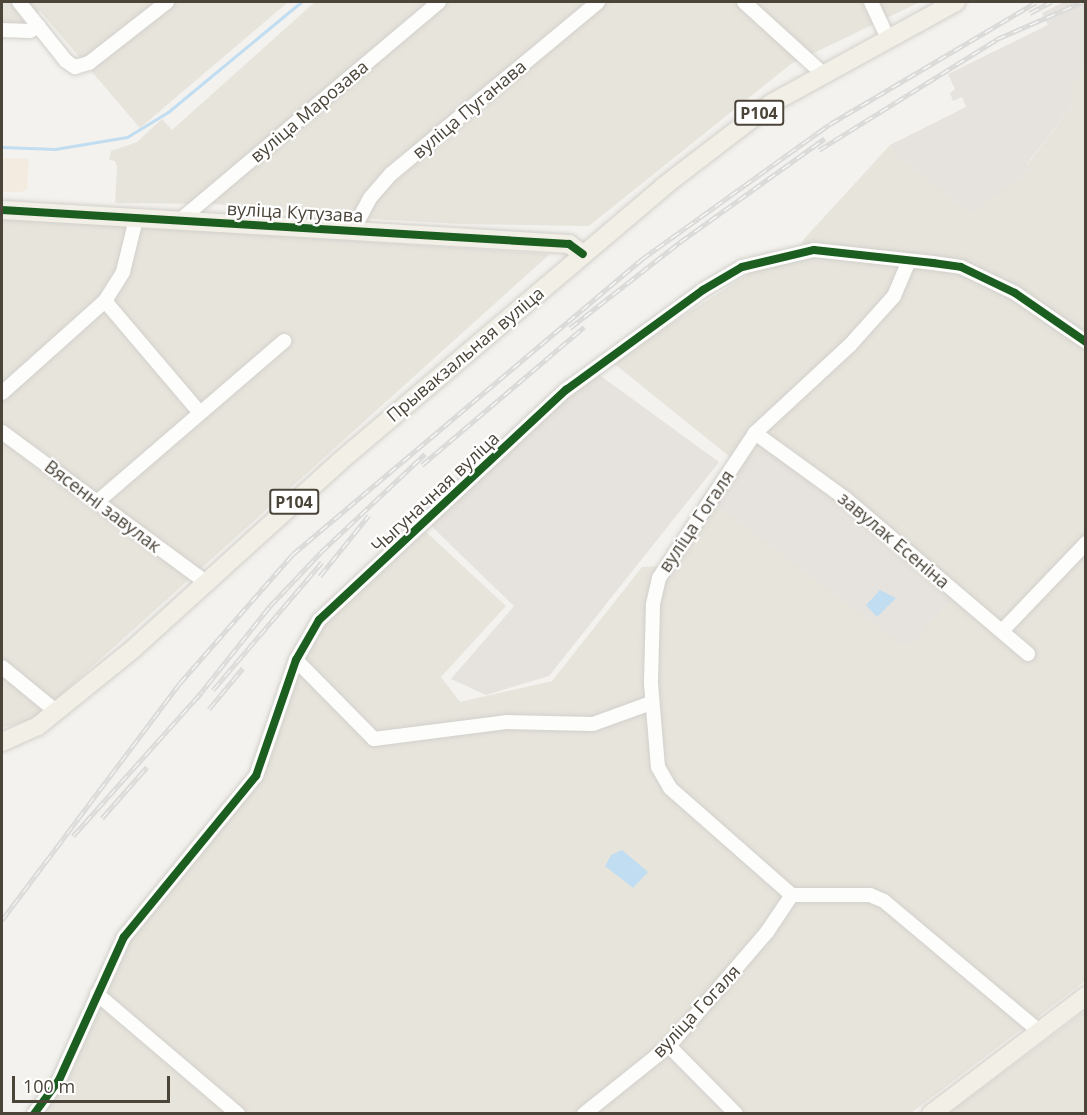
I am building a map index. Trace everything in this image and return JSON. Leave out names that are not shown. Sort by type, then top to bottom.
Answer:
[{"type":"main road","name":"Прывакзальная вуліца","points":[[2,742],[38,726],[133,649],[204,581],[583,254],[737,129],[823,74],[956,2]]},
{"type":"main road","name":"вуліца Кутузава","points":[[2,210],[569,244],[583,254]]},
{"type":"main road","points":[[931,1113],[1086,996]]},
{"type":"street","points":[[19,2],[66,61],[81,66],[167,2]]},
{"type":"street","name":"вуліца Марозава","points":[[178,221],[439,2]]},
{"type":"street","name":"вуліца Пуганава","points":[[353,230],[370,198],[391,174],[598,2]]},
{"type":"street","points":[[744,2],[823,74]]},
{"type":"street","points":[[870,2],[888,38]]},
{"type":"street","points":[[2,30],[30,31],[39,26]]},
{"type":"street","points":[[2,393],[105,301],[123,272],[136,219]]},
{"type":"street","name":"Чыгуначная вуліца","points":[[34,1113],[59,1080],[124,937],[256,776],[296,660],[319,620],[566,390],[703,290],[742,267],[814,250],[962,267],[1015,293],[1086,342]]},
{"type":"street","name":"вуліца Гогаля","points":[[584,1113],[669,1046],[767,932],[792,895],[670,788],[658,767],[651,703],[653,605],[658,578],[755,433],[850,345],[894,296],[908,262]]},
{"type":"street","points":[[105,301],[199,412]]},
{"type":"street","points":[[97,502],[284,341]]},
{"type":"street","name":"Вясенні завулак","points":[[2,432],[204,581]]},
{"type":"street","name":"завулак Есеніна","points":[[755,433],[846,499],[1028,654]]},
{"type":"street","points":[[1002,631],[1086,543]]},
{"type":"street","points":[[296,660],[374,740],[506,722],[593,724],[651,703]]},
{"type":"street","points":[[2,667],[57,712]]},
{"type":"street","points":[[792,895],[870,896],[884,901],[1040,1032]]},
{"type":"street","points":[[97,994],[238,1113]]},
{"type":"street","points":[[669,1046],[736,1113]]},
{"type":"shaded area","points":[[2,2],[288,2],[140,128],[40,11],[23,25],[2,25]]},
{"type":"shaded area","points":[[315,2],[920,2],[791,64],[589,226],[461,224],[306,215],[216,204],[115,203],[117,167],[115,161],[109,160],[111,151],[137,142],[162,119],[172,130]]},
{"type":"shaded area","points":[[1064,2],[1085,2],[1085,68],[1076,70],[1081,77],[1073,83],[1070,96],[1074,103],[1027,164],[1033,170],[970,213],[896,155],[890,145],[966,107],[962,97],[953,101],[950,93],[955,89],[948,74],[1048,25],[1042,13]]},
{"type":"shaded area","points":[[1085,68],[1085,981],[911,1113],[36,1114],[123,933],[267,762],[318,619],[422,528],[506,606],[441,677],[460,702],[552,681],[642,567],[663,566],[740,465],[612,362],[759,267],[792,263],[804,239],[890,145],[896,155],[1018,178],[1033,170],[1027,165],[1074,103],[1069,96],[1076,69]]},
{"type":"shaded area","points":[[2,158],[29,159],[27,189],[22,192],[2,192]]},
{"type":"shaded area","points":[[2,217],[550,254],[34,719],[2,728]]},
{"type":"shaded area","points":[[594,371],[719,462],[549,676],[486,695],[451,679],[514,606],[425,520]]},
{"type":"shaded area","points":[[769,448],[950,601],[912,643],[899,643],[714,504],[747,458]]},
{"type":"shaded area","points":[[1085,1011],[1085,1113],[949,1113]]},
{"type":"water","points":[[880,590],[896,598],[877,617],[866,605]]},
{"type":"water","points":[[622,850],[648,872],[633,888],[605,866],[611,855]]},
{"type":"waterway","points":[[2,147],[55,149],[127,137],[168,112],[301,2]]},
{"type":"railway","points":[[2,920],[180,683],[293,554],[642,259],[830,124],[1036,2]]},
{"type":"railway","points":[[1030,13],[1051,2]]},
{"type":"railway","points":[[819,150],[997,39],[1082,2]]},
{"type":"railway","points":[[570,328],[680,242],[825,138]]},
{"type":"railway","points":[[422,465],[584,327]]},
{"type":"railway","points":[[196,699],[270,606],[321,552],[425,454]]},
{"type":"railway","points":[[320,576],[369,515]]},
{"type":"railway","points":[[213,690],[322,562]]},
{"type":"railway","points":[[209,709],[243,668]]},
{"type":"railway","points":[[73,836],[201,693]]},
{"type":"railway","points":[[102,818],[147,767]]},
{"type":"cycle path","points":[[2,210],[569,244],[583,254]]},
{"type":"cycle path","points":[[34,1114],[59,1080],[124,937],[256,776],[296,660],[319,620],[566,390],[703,290],[742,267],[814,250],[961,267],[1015,293],[1086,342]]}]
